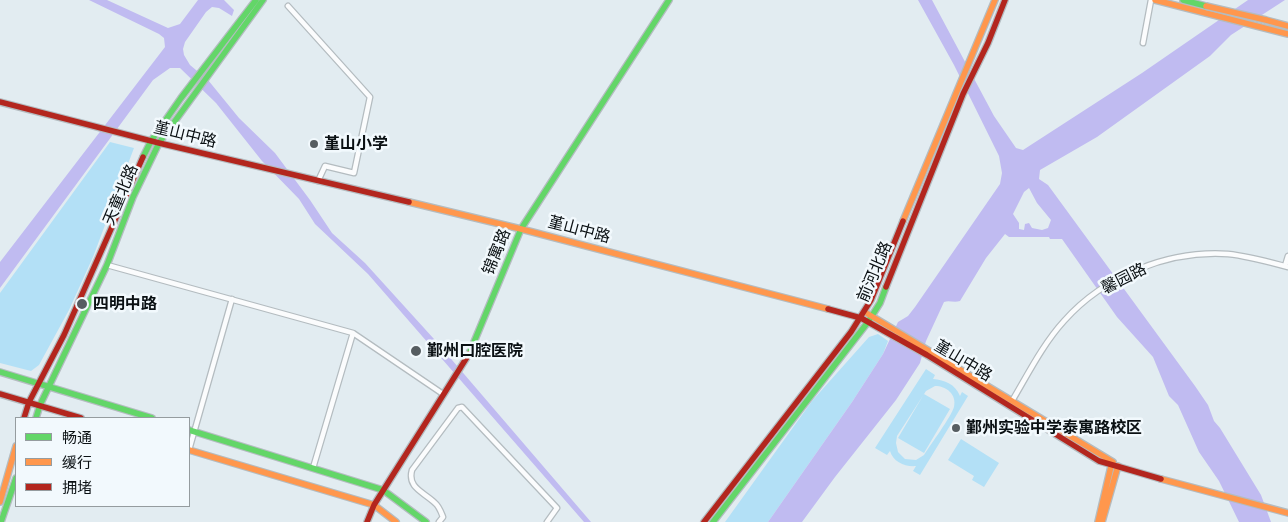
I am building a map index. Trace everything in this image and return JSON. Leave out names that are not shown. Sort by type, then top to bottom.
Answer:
[{"type":"main road","points":[[24,417],[29,402],[64,335],[126,193],[151,141],[256,0]]},
{"type":"main road","name":"天童北路","points":[[36,417],[40,405],[107,265],[133,197],[159,143],[263,0]]},
{"type":"main road","name":"锦寓路","points":[[366,522],[383,490],[471,351],[521,229],[669,0]]},
{"type":"main road","name":"前河北路","points":[[704,522],[861,318],[871,300],[995,0]]},
{"type":"main road","name":"前河北路","points":[[713,522],[880,303],[963,94],[988,43],[1005,0]]},
{"type":"main road","points":[[1156,0],[1266,20],[1288,26]]},
{"type":"main road","points":[[1184,0],[1205,9],[1288,34]]},
{"type":"main road","name":"堇山中路","points":[[0,102],[159,143],[521,229],[869,319],[928,353],[1099,461],[1112,463]]},
{"type":"main road","name":"堇山中路","points":[[864,312],[869,319]]},
{"type":"main road","name":"堇山中路","points":[[928,353],[1012,401],[1118,466],[1287,512]]},
{"type":"main road","points":[[0,372],[149,417]]},
{"type":"main road","points":[[0,394],[78,417]]},
{"type":"main road","points":[[192,430],[383,490],[426,522]]},
{"type":"main road","points":[[0,502],[15,450]]},
{"type":"main road","points":[[190,450],[374,505],[396,522]]},
{"type":"main road","points":[[1098,522],[1112,463]]},
{"type":"main road","points":[[1102,522],[1118,466]]},
{"type":"main road","points":[[1,522],[3,509],[15,480]]},
{"type":"street","points":[[1143,43],[1156,0]]},
{"type":"street","points":[[288,6],[370,97],[354,173],[325,166],[318,181]]},
{"type":"street","name":"馨园路","points":[[1012,401],[1044,349],[1064,321],[1087,299],[1123,276],[1161,261],[1198,254],[1229,254],[1287,266]]},
{"type":"street","points":[[1287,266],[1288,256]]},
{"type":"street","points":[[107,265],[353,333],[443,394]]},
{"type":"street","points":[[190,443],[192,430],[232,299]]},
{"type":"street","points":[[313,468],[353,333]]},
{"type":"street","points":[[439,522],[443,517],[437,504],[413,485],[410,478],[412,470],[458,408],[462,407],[557,508],[547,522]]},
{"type":"shaded area","points":[[89,0],[107,0],[168,28],[180,24],[198,0],[224,0],[234,10],[232,16],[219,8],[212,7],[206,12],[185,42],[184,55],[190,65],[208,80],[239,118],[275,153],[332,233],[365,263],[434,339],[591,522],[584,522],[368,274],[315,224],[299,199],[262,161],[216,103],[180,68],[170,68],[153,80],[0,288],[0,262],[165,47],[164,38],[159,34]]},
{"type":"shaded area","points":[[918,0],[932,0],[994,116],[1016,148],[1023,150],[1142,73],[1248,0],[1285,0],[1231,35],[1210,56],[1097,137],[1040,170],[1039,179],[1048,185],[1208,405],[1214,421],[1261,495],[1271,522],[1239,522],[1219,481],[1199,452],[1178,405],[1169,396],[1153,357],[1117,317],[1062,239],[1050,239],[1049,237],[1009,237],[1005,234],[986,258],[960,301],[944,302],[926,341],[920,363],[896,400],[802,522],[768,522],[852,402],[883,354],[898,322],[908,316],[915,307],[1000,184],[1002,173],[999,156],[954,65]],"holes":[[[1029,188],[1037,203],[1051,220],[1048,228],[1042,230],[1032,228],[1029,223],[1025,224],[1024,230],[1019,229],[1019,223],[1013,214],[1024,192]]]},
{"type":"shaded area","points":[[110,142],[134,148],[93,257],[69,310],[39,365],[31,371],[0,363],[0,293]]},
{"type":"shaded area","points":[[878,334],[888,341],[883,354],[852,402],[768,522],[725,522],[812,401],[869,337]]},
{"type":"shaded area","points":[[926,369],[935,375],[933,379],[949,383],[960,396],[962,392],[968,396],[920,475],[913,471],[916,466],[900,463],[890,451],[887,455],[875,448]],"holes":[[[935,386],[943,387],[950,392],[954,398],[954,407],[924,455],[916,460],[905,459],[898,452],[897,436],[926,391]]]},
{"type":"shaded area","points":[[924,394],[950,409],[924,453],[898,438]]},
{"type":"shaded area","points":[[961,439],[999,463],[984,487],[972,480],[974,476],[948,460]]},
{"type":"traffic: fast","points":[[143,157],[151,141],[181,98],[256,0]]},
{"type":"traffic: fast","points":[[36,417],[40,405],[107,265],[133,197],[159,143],[263,0]]},
{"type":"traffic: fast","points":[[469,354],[521,229],[669,0]]},
{"type":"traffic: fast","points":[[1183,0],[1206,6]]},
{"type":"traffic: fast","points":[[713,522],[868,322],[880,303],[886,287]]},
{"type":"traffic: fast","points":[[0,372],[149,417]]},
{"type":"traffic: fast","points":[[190,430],[383,490],[426,522]]},
{"type":"traffic: fast","points":[[1,522],[15,481]]},
{"type":"traffic: slow","points":[[903,221],[995,0]]},
{"type":"traffic: slow","points":[[1155,0],[1288,34]]},
{"type":"traffic: slow","points":[[1206,6],[1266,20]]},
{"type":"traffic: slow","points":[[1266,20],[1288,26]]},
{"type":"traffic: slow","points":[[409,202],[521,229],[828,309]]},
{"type":"traffic: slow","points":[[868,314],[1113,462]]},
{"type":"traffic: slow","points":[[0,502],[15,450]]},
{"type":"traffic: slow","points":[[190,450],[374,505],[396,522]]},
{"type":"traffic: slow","points":[[1098,522],[1112,462]]},
{"type":"traffic: slow","points":[[1102,522],[1118,466]]},
{"type":"traffic: slow","points":[[1161,479],[1288,513]]},
{"type":"traffic: jam","points":[[886,287],[963,94],[988,43],[1005,0]]},
{"type":"traffic: jam","points":[[0,102],[159,143],[409,202]]},
{"type":"traffic: jam","points":[[24,417],[29,402],[64,335],[143,157]]},
{"type":"traffic: jam","points":[[704,522],[851,332],[871,300],[903,221]]},
{"type":"traffic: jam","points":[[828,309],[861,318],[927,355],[1099,461],[1161,479]]},
{"type":"traffic: jam","points":[[367,522],[374,505],[469,354]]},
{"type":"traffic: jam","points":[[0,394],[78,417]]},
{"type":"place","name":"堇山小学","points":[[314,144]]},
{"type":"place","name":"四明中路","points":[[82,304]]},
{"type":"place","name":"鄞州口腔医院","points":[[416,351]]},
{"type":"place","name":"鄞州实验中学泰寓路校区","points":[[956,428]]}]
